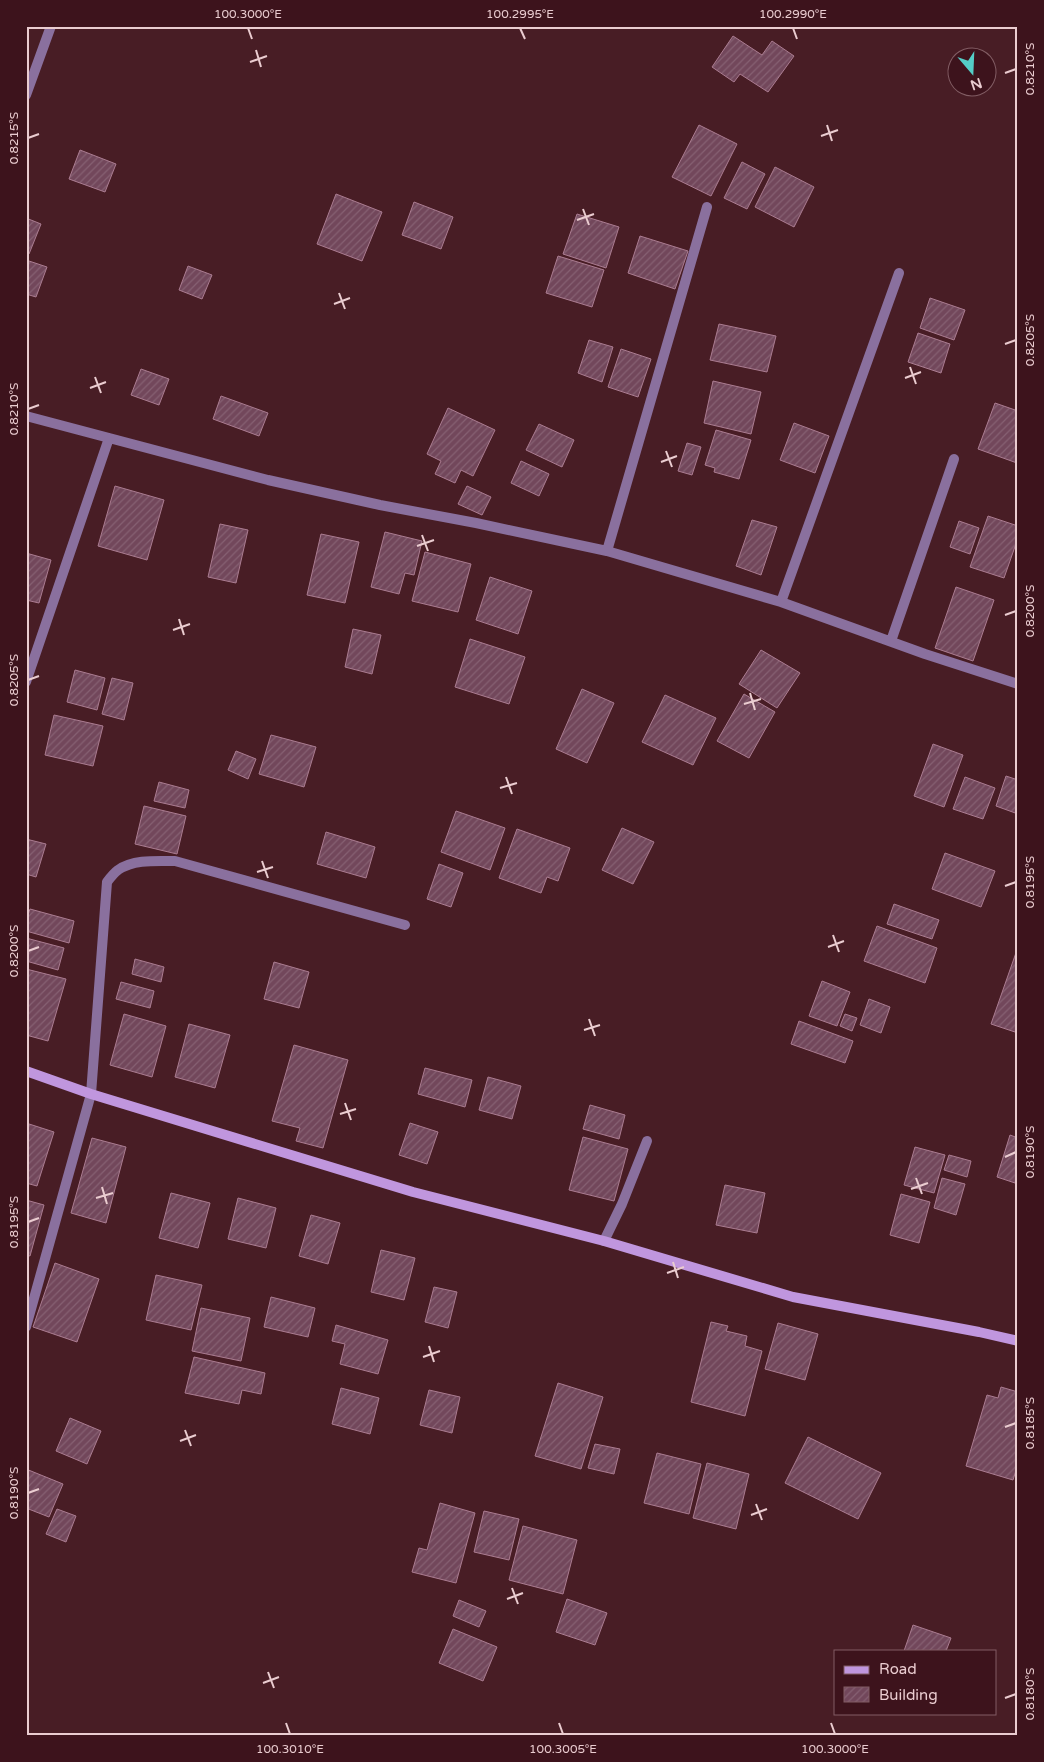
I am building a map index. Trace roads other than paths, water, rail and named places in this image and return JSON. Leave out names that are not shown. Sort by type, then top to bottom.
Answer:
[{"type":"street","points":[[26,95],[52,26]]},
{"type":"street","points":[[607,551],[707,207]]},
{"type":"street","points":[[781,602],[899,273]]},
{"type":"street","points":[[26,416],[268,480],[380,505],[607,551],[781,602],[925,654],[1018,684]]},
{"type":"street","points":[[26,682],[108,438]]},
{"type":"street","points":[[891,641],[954,459]]},
{"type":"street","points":[[26,1327],[90,1094],[107,882],[118,870],[134,864],[175,861],[405,925]]},
{"type":"street","points":[[26,1072],[90,1094],[413,1192],[604,1241],[793,1297],[1018,1340]]},
{"type":"street","points":[[604,1241],[622,1204],[647,1142]]}]
